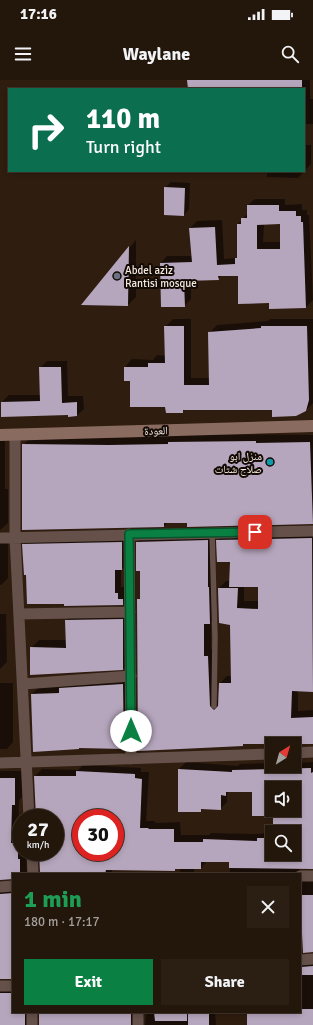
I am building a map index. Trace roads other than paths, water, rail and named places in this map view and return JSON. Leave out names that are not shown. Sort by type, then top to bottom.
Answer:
[{"type":"main road","name":"العودة","points":[[0,435],[313,426]]},
{"type":"street","points":[[15,435],[15,537],[29,809]]},
{"type":"street","points":[[0,538],[313,530]]},
{"type":"street","points":[[129,534],[131,759]]},
{"type":"street","points":[[19,614],[130,612]]},
{"type":"street","points":[[23,684],[131,676]]},
{"type":"street","points":[[301,753],[313,752]]},
{"type":"street","points":[[0,763],[265,754]]},
{"type":"street","points":[[32,861],[33,873]]},
{"type":"street","points":[[301,876],[313,876]]},
{"type":"street","points":[[0,887],[12,886]]},
{"type":"street","points":[[301,960],[313,959]]},
{"type":"street","points":[[0,986],[12,986]]},
{"type":"street","points":[[32,1013],[32,1025]]},
{"type":"street","points":[[138,1013],[138,1025]]},
{"type":"lane","points":[[212,533],[216,637],[214,706]]},
{"type":"place","name":"Abdel aziz Rantisi mosque","points":[[117,276]]},
{"type":"place","name":"منزل ابو صلاح شتات","points":[[270,462]]}]
